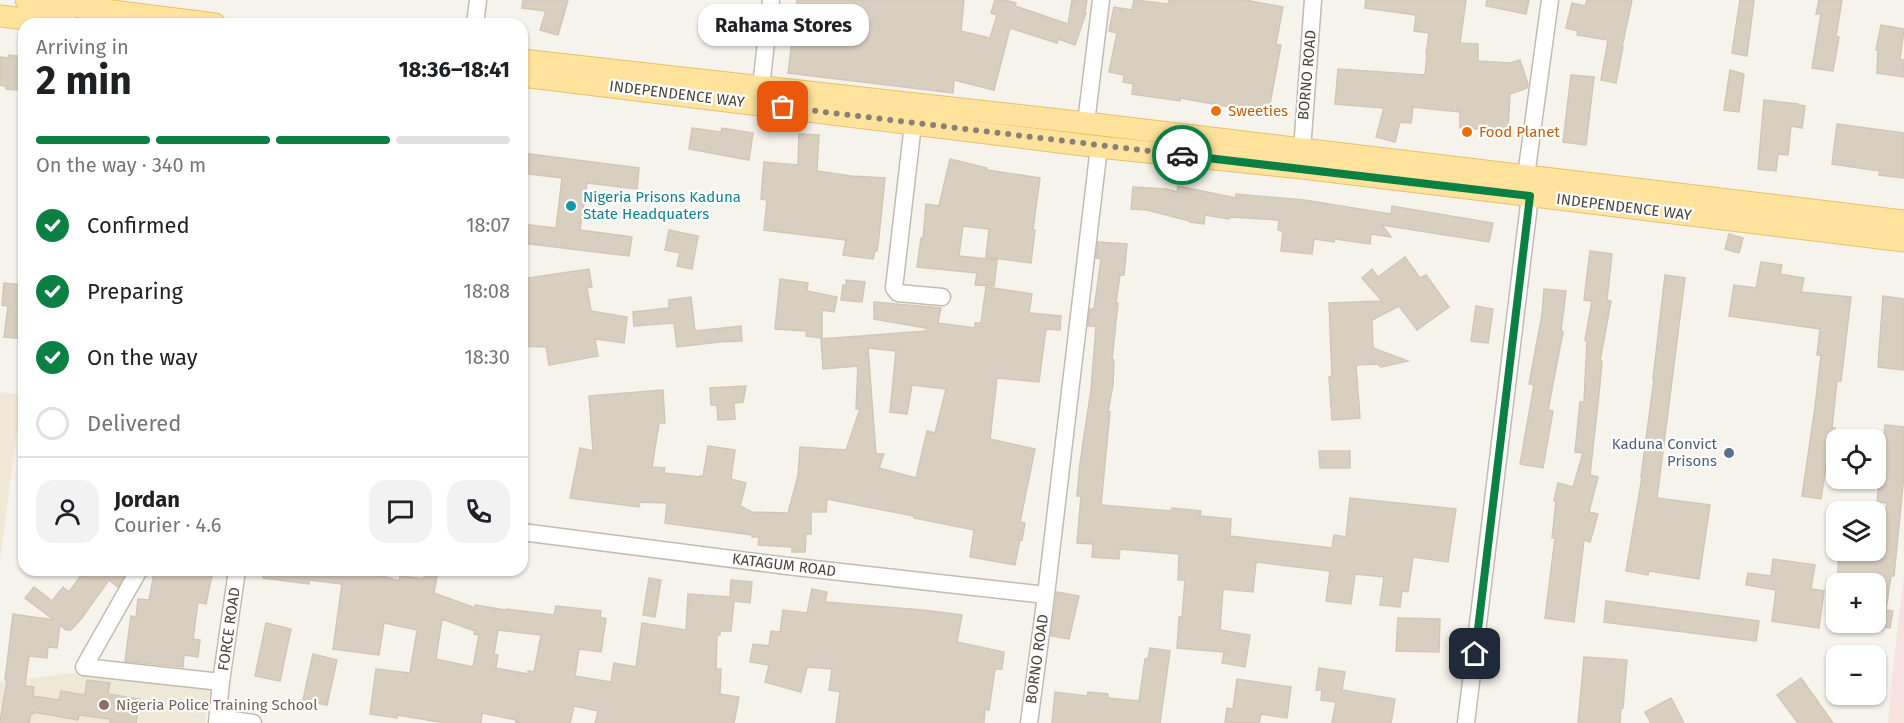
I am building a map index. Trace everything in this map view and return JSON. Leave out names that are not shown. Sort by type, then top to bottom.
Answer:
[{"type":"main road","points":[[26,0],[168,18]]},
{"type":"main road","points":[[0,16],[18,18]]},
{"type":"main road","name":"INDEPENDENCE WAY","points":[[528,61],[1086,123],[1302,150],[1528,186],[1904,241]]},
{"type":"main road","name":"INDEPENDENCE WAY","points":[[528,77],[1099,147],[1302,168],[1528,186],[1904,221]]},
{"type":"street","points":[[476,18],[478,0]]},
{"type":"street","points":[[761,86],[771,0]]},
{"type":"street","points":[[1086,123],[1101,0]]},
{"type":"street","name":"BORNO ROAD","points":[[1302,150],[1313,0]]},
{"type":"street","points":[[1466,723],[1550,0]]},
{"type":"street","points":[[913,124],[894,288],[898,293],[942,297]]},
{"type":"street","name":"BORNO ROAD","points":[[1029,723],[1099,147]]},
{"type":"street","name":"KATAGUM ROAD","points":[[528,533],[787,566],[1046,595]]},
{"type":"street","points":[[136,576],[84,667],[221,682]]},
{"type":"street","name":"FORCE ROAD","points":[[218,721],[221,682],[236,576]]},
{"type":"street","points":[[218,721],[254,723]]},
{"type":"shaded area","points":[[0,392],[18,394],[18,425],[0,560]]},
{"type":"shaded area","points":[[1904,575],[1904,723],[1888,723],[1892,675]]},
{"type":"shaded area","name":"Nigeria Police Training School","points":[[89,671],[211,688],[205,723],[0,723],[0,682]]},
{"type":"building","points":[[523,0],[568,0],[558,35],[540,30],[546,11],[522,8]]},
{"type":"building","points":[[797,0],[964,0],[961,31],[990,38],[997,15],[991,13],[995,0],[1016,3],[1015,6],[1068,24],[1072,0],[1087,0],[1086,13],[1075,45],[1058,39],[1057,43],[1010,28],[994,90],[954,80],[953,93],[788,73]]},
{"type":"building","points":[[1134,0],[1168,4],[1169,0],[1245,0],[1283,7],[1276,44],[1281,45],[1268,114],[1180,98],[1180,101],[1132,94],[1133,84],[1123,82],[1124,75],[1109,72],[1117,33],[1109,31],[1114,7],[1132,10]]},
{"type":"building","points":[[1366,0],[1466,0],[1460,43],[1478,44],[1478,61],[1510,63],[1520,60],[1528,84],[1527,88],[1510,94],[1508,130],[1460,128],[1460,112],[1413,107],[1411,123],[1400,122],[1395,142],[1376,137],[1384,108],[1335,104],[1338,69],[1425,75],[1429,33],[1414,31],[1416,15],[1365,8]]},
{"type":"building","points":[[1487,0],[1529,0],[1526,14],[1486,6]]},
{"type":"building","points":[[1587,0],[1632,0],[1616,83],[1601,80],[1608,40],[1577,35],[1578,31],[1566,28],[1572,3],[1585,6]]},
{"type":"building","points":[[1740,0],[1754,0],[1747,56],[1732,53]]},
{"type":"building","points":[[1819,0],[1842,0],[1833,71],[1812,68],[1821,14],[1816,14]]},
{"type":"building","points":[[1881,25],[1904,29],[1900,59],[1904,60],[1904,77],[1877,73],[1878,50],[1876,50]]},
{"type":"building","points":[[9,55],[18,56],[18,90],[6,89],[6,86],[0,85],[0,57],[9,58]]},
{"type":"building","points":[[1730,70],[1744,74],[1739,112],[1724,110]]},
{"type":"building","points":[[1571,75],[1594,77],[1586,145],[1563,142]]},
{"type":"building","points":[[1764,100],[1805,106],[1802,128],[1791,126],[1788,155],[1778,154],[1776,171],[1758,169]]},
{"type":"building","points":[[1837,124],[1904,133],[1904,178],[1879,175],[1880,171],[1832,164]]},
{"type":"building","points":[[692,128],[721,132],[722,128],[753,133],[749,160],[689,149]]},
{"type":"building","points":[[799,134],[819,135],[817,171],[885,178],[877,251],[873,259],[843,255],[846,240],[764,230],[767,200],[761,199],[764,162],[798,165]]},
{"type":"building","name":"Nigeria Prisons Kaduna State Headquaters","points":[[528,154],[639,168],[637,189],[587,183],[580,230],[632,237],[629,256],[528,244],[528,225],[556,228],[562,178],[528,174]]},
{"type":"building","points":[[950,159],[987,168],[987,170],[1040,178],[1031,263],[986,257],[989,229],[963,226],[959,256],[997,260],[994,286],[975,285],[977,273],[917,267],[921,238],[923,239],[926,204],[939,206]]},
{"type":"building","points":[[1178,186],[1236,198],[1236,194],[1304,200],[1391,214],[1392,206],[1493,223],[1489,242],[1382,225],[1391,237],[1371,234],[1370,244],[1335,239],[1334,242],[1314,239],[1312,254],[1281,251],[1283,231],[1278,230],[1279,220],[1230,217],[1229,219],[1205,215],[1204,224],[1147,210],[1131,209],[1133,187],[1167,189],[1177,192]]},
{"type":"building","points":[[669,230],[698,236],[692,269],[677,266],[680,253],[665,250]]},
{"type":"building","points":[[1729,234],[1743,238],[1739,253],[1725,249]]},
{"type":"building","points":[[1098,242],[1127,244],[1124,275],[1120,275],[1116,303],[1118,303],[1112,360],[1114,360],[1113,384],[1108,412],[1110,412],[1101,505],[1201,511],[1200,516],[1231,519],[1230,536],[1332,548],[1334,535],[1346,537],[1350,498],[1456,509],[1448,562],[1413,557],[1408,592],[1402,591],[1400,607],[1380,605],[1384,577],[1355,574],[1351,604],[1326,601],[1330,571],[1256,562],[1253,592],[1223,589],[1220,630],[1250,635],[1245,667],[1222,663],[1224,652],[1177,648],[1185,580],[1178,580],[1179,554],[1120,549],[1119,559],[1092,557],[1093,544],[1077,543],[1081,496],[1077,496],[1091,390],[1096,326],[1088,326],[1090,309],[1094,309],[1101,259],[1096,258]]},
{"type":"building","points":[[1590,251],[1612,254],[1607,300],[1611,301],[1600,361],[1602,361],[1600,384],[1590,475],[1598,477],[1589,512],[1598,514],[1590,542],[1584,540],[1574,622],[1545,618],[1555,538],[1552,538],[1556,501],[1554,501],[1558,483],[1573,487],[1583,453],[1575,452],[1580,402],[1584,402],[1587,341],[1585,340],[1592,301],[1584,300]]},
{"type":"building","points":[[1405,257],[1420,278],[1426,275],[1449,307],[1417,330],[1399,306],[1372,320],[1373,348],[1408,361],[1381,367],[1377,364],[1356,365],[1360,418],[1332,420],[1329,377],[1332,376],[1329,303],[1382,301],[1362,278],[1372,269],[1378,277]]},
{"type":"building","points":[[1761,262],[1782,265],[1780,274],[1804,278],[1801,292],[1851,297],[1841,381],[1837,381],[1832,428],[1835,429],[1826,429],[1826,467],[1821,499],[1802,496],[1821,355],[1817,355],[1820,329],[1729,316],[1734,285],[1756,288]]},
{"type":"building","points":[[589,269],[592,287],[587,288],[591,311],[627,317],[624,343],[595,339],[598,356],[549,365],[546,347],[528,346],[528,278]]},
{"type":"building","points":[[1665,275],[1685,278],[1657,498],[1710,505],[1699,579],[1649,571],[1648,575],[1626,571],[1642,477]]},
{"type":"building","points":[[780,279],[808,283],[807,291],[837,297],[834,312],[822,310],[822,338],[806,336],[807,331],[775,329]]},
{"type":"building","points":[[846,280],[865,282],[862,302],[841,300]]},
{"type":"building","points":[[4,283],[18,284],[18,338],[4,337],[8,306],[2,305]]},
{"type":"building","points":[[986,287],[1032,294],[1029,313],[1061,316],[1060,330],[1046,329],[1039,382],[997,378],[990,439],[1035,449],[1020,522],[1025,523],[1015,565],[970,557],[974,530],[827,499],[826,512],[811,512],[811,534],[806,534],[805,552],[792,552],[792,547],[758,545],[759,537],[752,537],[752,535],[665,523],[667,503],[640,502],[639,507],[570,498],[580,448],[593,451],[589,396],[663,390],[665,423],[659,423],[652,467],[665,468],[664,473],[700,477],[703,476],[708,446],[735,450],[731,479],[746,483],[740,506],[752,512],[788,513],[798,476],[800,447],[846,450],[860,409],[856,409],[858,366],[823,369],[821,339],[926,331],[926,328],[874,319],[874,302],[941,308],[938,323],[975,328],[975,323],[981,323]],"holes":[[[868,348],[896,351],[890,412],[907,414],[912,385],[946,389],[935,433],[927,431],[916,478],[879,468],[884,454],[876,454]]]},
{"type":"building","points":[[1544,289],[1566,291],[1561,331],[1563,332],[1548,410],[1553,411],[1543,468],[1520,464],[1534,385],[1529,384],[1542,315]]},
{"type":"building","points":[[1883,296],[1904,299],[1904,370],[1878,367]]},
{"type":"building","points":[[691,297],[695,331],[741,326],[742,341],[677,347],[674,323],[634,326],[633,312],[669,308],[669,300]]},
{"type":"building","points":[[1476,306],[1493,309],[1488,343],[1471,341]]},
{"type":"building","points":[[746,386],[743,402],[734,403],[735,419],[718,420],[717,405],[711,405],[710,388]]},
{"type":"building","points":[[1885,425],[1904,427],[1904,475],[1894,576],[1891,576],[1886,610],[1886,573],[1838,573],[1838,561],[1886,561],[1887,503],[1877,501],[1878,489],[1886,489]]},
{"type":"building","points":[[1319,451],[1350,451],[1350,468],[1320,468]]},
{"type":"building","points":[[1773,559],[1815,565],[1811,589],[1824,591],[1819,628],[1772,621],[1776,590],[1746,585],[1748,573],[1771,576]]},
{"type":"building","points":[[81,576],[124,576],[118,587],[109,580],[71,630],[66,630],[60,625],[57,648],[48,647],[47,658],[29,656],[25,686],[34,687],[33,696],[59,700],[61,691],[85,695],[87,680],[110,683],[108,694],[140,699],[136,723],[110,723],[110,719],[79,715],[78,720],[33,712],[29,723],[0,723],[7,680],[5,680],[13,614],[54,620],[25,598],[34,587],[52,601],[63,587],[69,592]]},
{"type":"building","points":[[153,576],[212,576],[206,604],[198,602],[193,639],[200,640],[198,657],[184,655],[183,667],[125,661],[131,616],[136,617],[138,599],[149,600]]},
{"type":"building","points":[[263,576],[383,576],[399,581],[400,576],[424,579],[424,576],[437,576],[434,593],[475,608],[475,605],[554,615],[556,606],[601,611],[600,617],[606,619],[601,652],[579,649],[575,676],[611,682],[614,663],[636,667],[642,623],[686,630],[688,594],[730,597],[731,580],[752,582],[750,603],[734,601],[731,631],[720,631],[720,635],[717,635],[716,669],[721,669],[720,694],[739,697],[734,723],[595,723],[598,711],[574,706],[570,723],[522,723],[482,713],[481,723],[446,723],[397,715],[397,718],[370,714],[376,669],[410,673],[417,630],[384,623],[379,655],[333,649],[342,584],[309,580],[309,584],[263,578]],"holes":[[[442,619],[475,631],[474,634],[479,635],[473,667],[436,659]],[[498,630],[541,635],[534,672],[528,671],[528,674],[496,668],[498,655],[494,654]]]},
{"type":"building","points":[[649,578],[661,580],[655,617],[643,615]]},
{"type":"building","points":[[812,589],[827,592],[825,602],[962,615],[957,642],[1004,652],[1002,669],[995,669],[989,710],[985,709],[984,723],[836,723],[840,692],[829,690],[832,669],[807,667],[801,692],[765,682],[769,665],[750,662],[753,644],[769,646],[771,631],[780,632],[783,610],[807,613]]},
{"type":"building","points":[[1057,592],[1079,596],[1069,639],[1051,636]]},
{"type":"building","points":[[1606,601],[1759,621],[1756,641],[1604,622]]},
{"type":"building","points":[[1886,610],[1893,611],[1890,628],[1886,627]]},
{"type":"building","points":[[1398,618],[1440,619],[1439,652],[1396,651]]},
{"type":"building","points":[[266,623],[291,629],[280,681],[255,676]]},
{"type":"building","points":[[1150,648],[1170,651],[1160,723],[1052,723],[1055,692],[1087,696],[1088,692],[1108,694],[1108,698],[1139,701],[1145,659],[1148,659]]},
{"type":"building","points":[[313,654],[337,660],[327,705],[303,700]]},
{"type":"building","points":[[1584,657],[1627,660],[1620,723],[1578,723]]},
{"type":"building","points":[[1319,668],[1345,672],[1342,690],[1395,699],[1391,723],[1332,723],[1336,702],[1321,700],[1322,690],[1316,690]]},
{"type":"building","points":[[1801,678],[1833,723],[1798,723],[1777,695]]},
{"type":"building","points":[[1237,679],[1291,687],[1287,718],[1261,714],[1259,723],[1225,722],[1227,708],[1233,709]]},
{"type":"building","points":[[1671,698],[1684,723],[1651,723],[1645,712]]},
{"type":"way so far","points":[[783,107],[1099,147],[1182,155]]},
{"type":"place","name":"Rahama Stores","points":[[783,107]]},
{"type":"place","name":"Sweeties","points":[[1216,111]]},
{"type":"place","name":"Food Planet","points":[[1467,132]]},
{"type":"place","name":"Nigeria Prisons Kaduna State Headquaters","points":[[571,206]]},
{"type":"place","name":"Kaduna Convict Prisons","points":[[1729,453]]},
{"type":"place","name":"Nigeria Police Training School","points":[[104,705]]},
{"type":"route","points":[[1182,155],[1530,196],[1475,654]]}]
